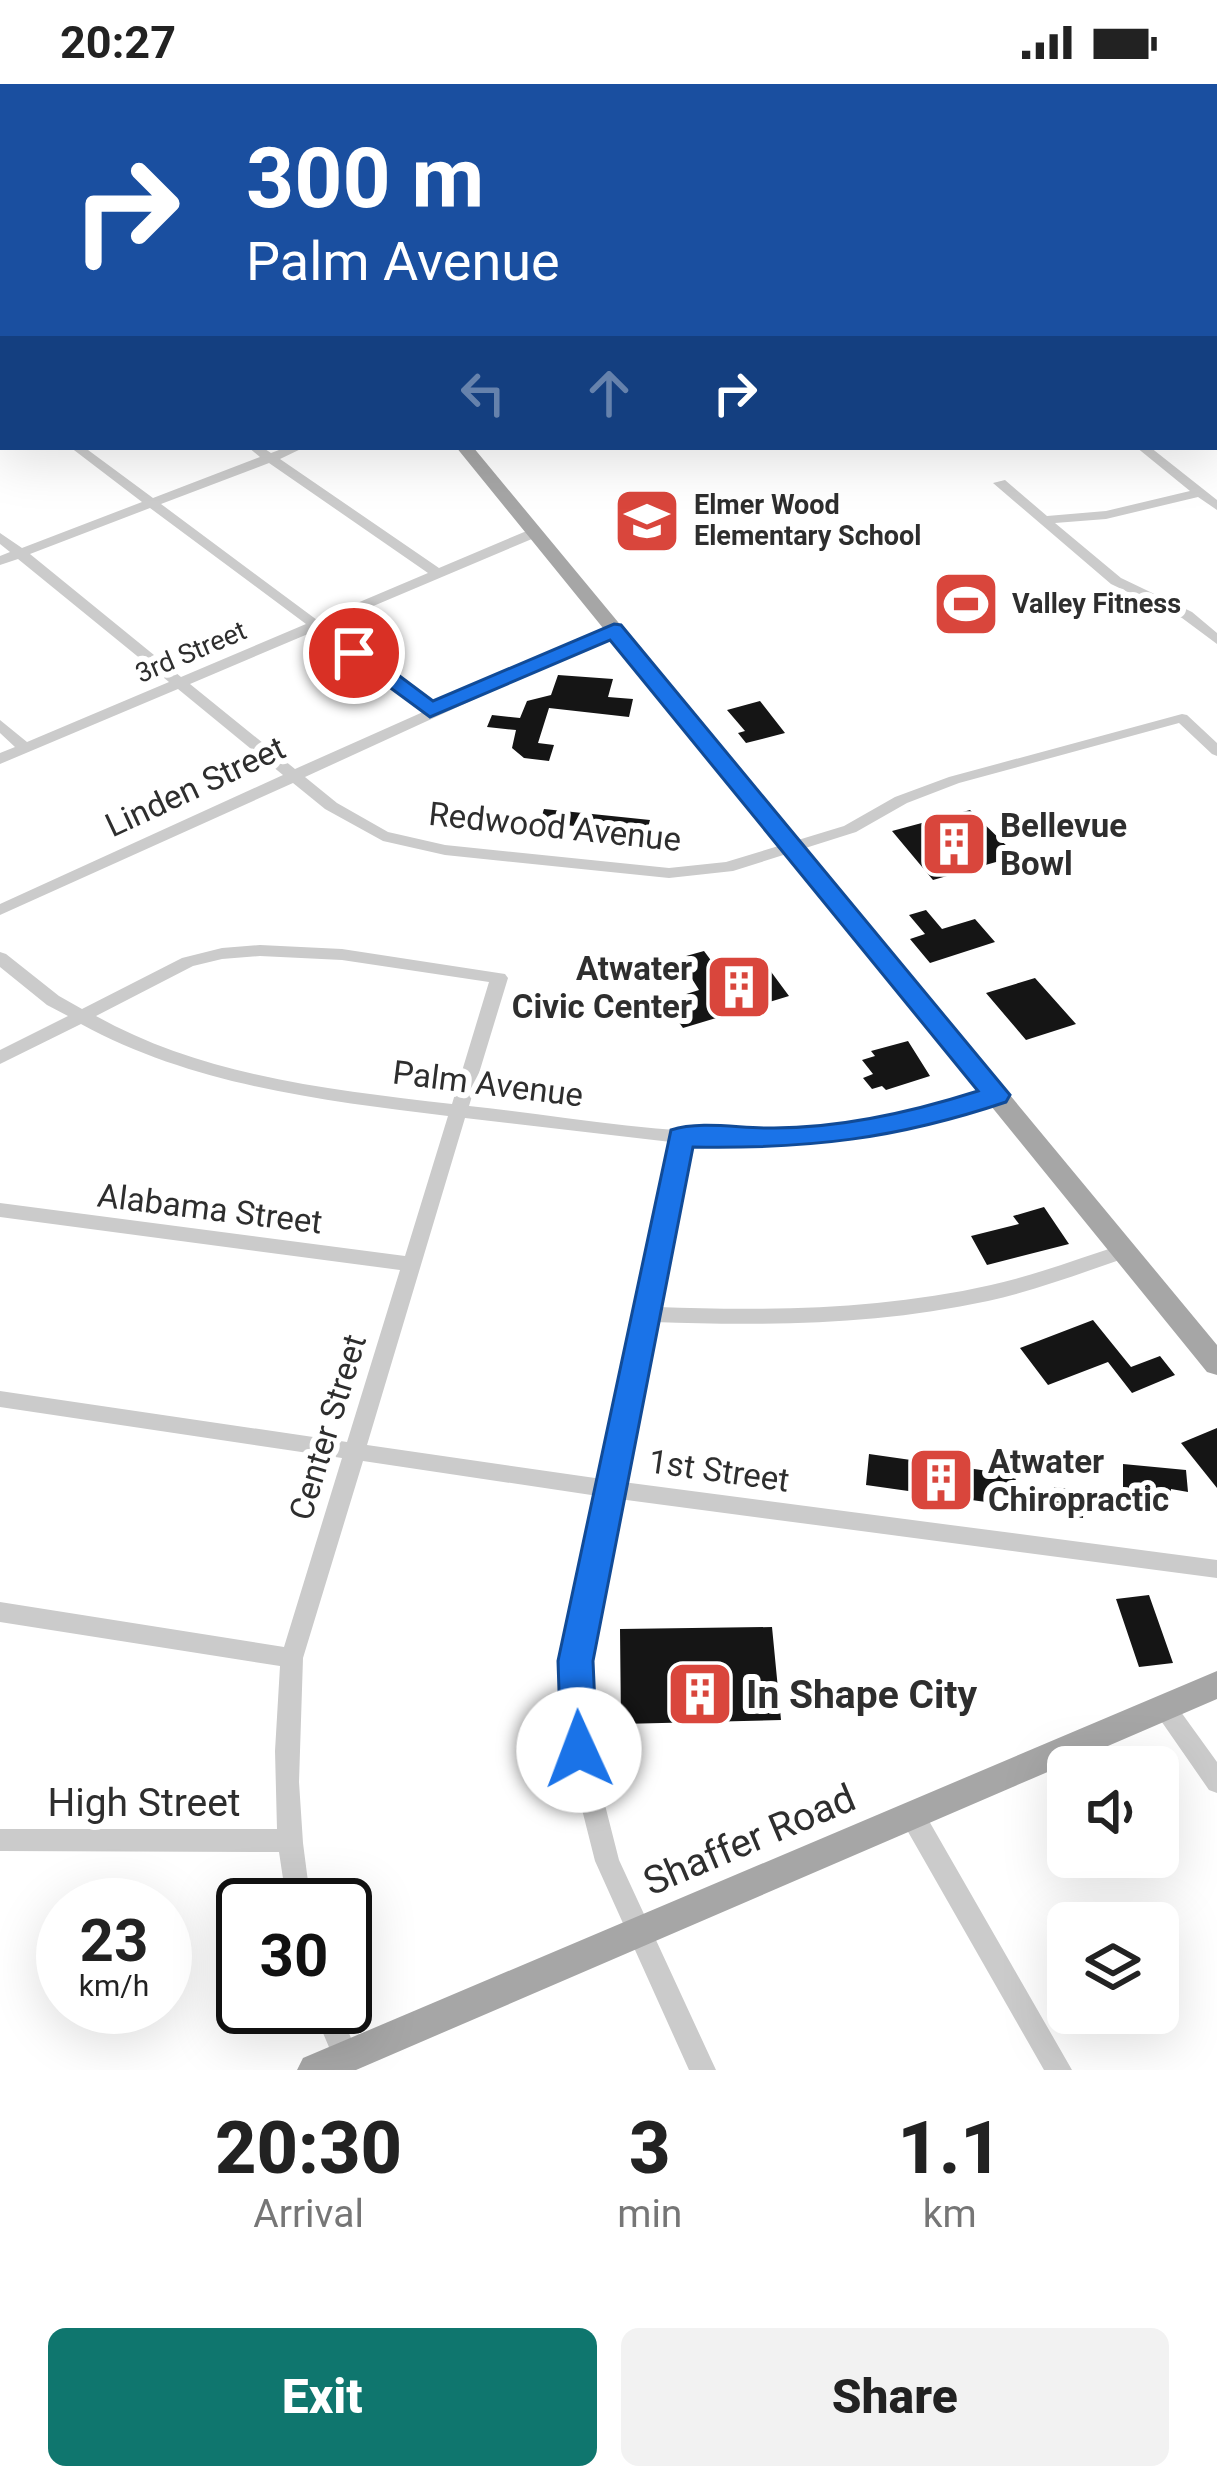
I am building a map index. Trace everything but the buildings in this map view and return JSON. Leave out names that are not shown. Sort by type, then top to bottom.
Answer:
[{"type":"main road","points":[[466,450],[1217,1364]]},
{"type":"main road","name":"Shaffer Road","points":[[330,2063],[1217,1685]]},
{"type":"street","points":[[80,450],[430,710]]},
{"type":"street","points":[[258,450],[437,574]]},
{"type":"street","points":[[0,561],[291,450]]},
{"type":"street","points":[[1146,450],[1217,506]]},
{"type":"street","points":[[1000,483],[1116,581],[1187,615],[1217,640]]},
{"type":"street","points":[[1042,520],[1106,515],[1201,493]]},
{"type":"street","name":"3rd Street","points":[[0,759],[534,533]]},
{"type":"street","name":"Redwood Avenue","points":[[0,537],[331,806],[383,836],[446,850],[669,873],[728,867],[850,829],[901,800],[954,779],[1182,718],[1217,751]]},
{"type":"street","name":"Linden Street","points":[[0,910],[614,630]]},
{"type":"street","points":[[0,725],[25,748]]},
{"type":"street","name":"Center Street","points":[[82,1017],[188,962],[222,951],[264,948],[499,978],[292,1658],[284,1758],[287,1841],[294,1878]]},
{"type":"street","name":"Palm Avenue","points":[[0,958],[24,982],[82,1017],[175,1058],[290,1088],[681,1137],[779,1138],[923,1119],[996,1095]]},
{"type":"street","points":[[0,1058],[82,1017]]},
{"type":"street","points":[[681,1137],[576,1661],[579,1750],[607,1862],[703,2070]]},
{"type":"street","name":"Alabama Street","points":[[0,1210],[412,1264]]},
{"type":"street","points":[[647,1314],[757,1319],[866,1313],[992,1293],[1124,1251]]},
{"type":"street","name":"1st Street","points":[[0,1399],[609,1489],[1217,1569]]},
{"type":"street","points":[[0,1612],[292,1658]]},
{"type":"street","points":[[1165,1708],[1217,1782]]},
{"type":"street","points":[[912,1815],[1059,2070]]},
{"type":"street","name":"High Street","points":[[0,1840],[287,1841]]},
{"type":"place","name":"Elmer Wood Elementary School","points":[[647,521]]},
{"type":"place","name":"Valley Fitness","points":[[966,604]]},
{"type":"place","name":"Bellevue Bowl","points":[[954,844]]},
{"type":"place","name":"Atwater Civic Center","points":[[739,987]]},
{"type":"place","name":"Atwater Chiropractic","points":[[941,1480]]},
{"type":"place","name":"In Shape City","points":[[700,1694]]},
{"type":"route","points":[[354,653],[430,710],[614,630],[996,1095],[923,1119],[871,1128],[779,1138],[681,1137],[576,1661],[579,1750]]}]
